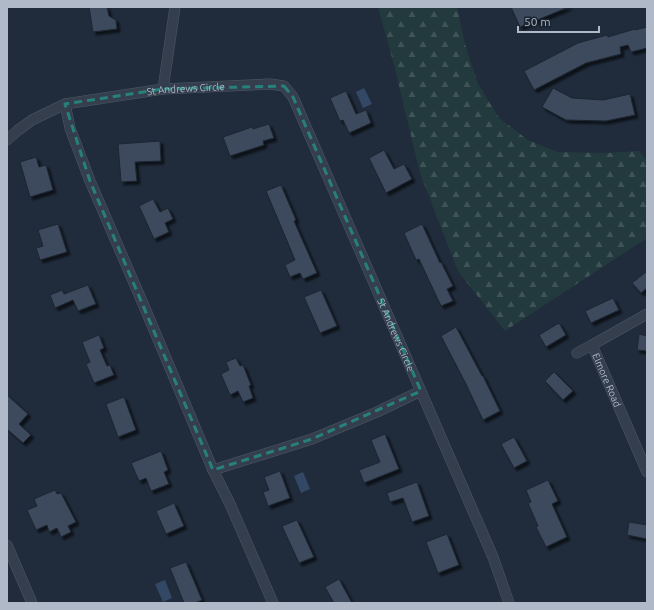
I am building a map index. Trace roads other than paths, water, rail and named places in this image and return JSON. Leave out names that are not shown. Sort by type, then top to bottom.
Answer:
[{"type":"street","points":[[163,89],[175,7]]},
{"type":"street","name":"St Andrews Circle","points":[[7,140],[32,120],[65,104],[163,89],[270,84],[284,86],[294,97],[493,557],[509,603]]},
{"type":"street","points":[[65,104],[70,128],[90,181],[213,470],[230,504],[273,603]]},
{"type":"street","name":"Elmore Road","points":[[647,314],[592,345],[647,472]]},
{"type":"street","points":[[577,353],[592,345]]},
{"type":"street","points":[[213,470],[312,439],[377,412],[421,391]]},
{"type":"street","points":[[7,545],[32,603]]},
{"type":"water","points":[[364,88],[372,104],[363,108],[356,92]]},
{"type":"water","points":[[303,472],[310,489],[301,493],[294,476]]},
{"type":"water","points":[[165,580],[172,598],[163,602],[155,584]]}]
